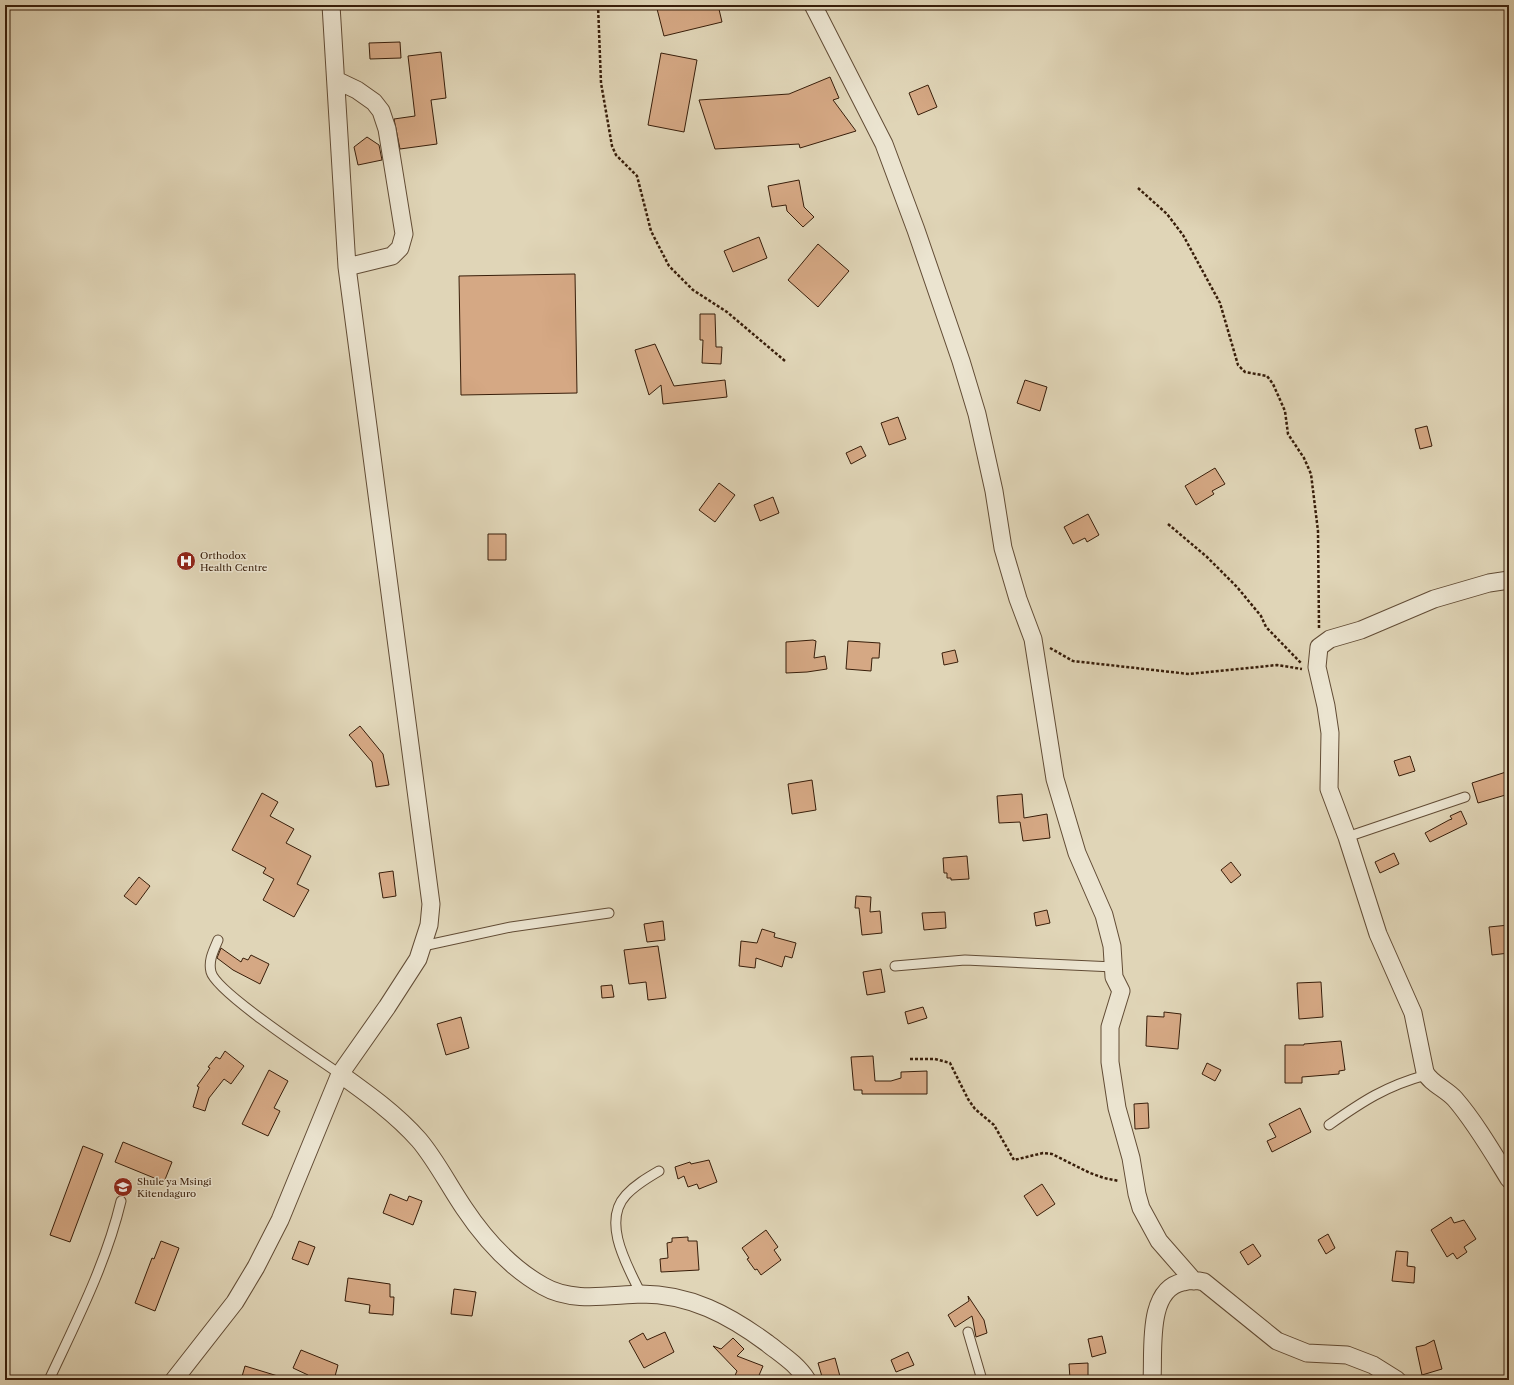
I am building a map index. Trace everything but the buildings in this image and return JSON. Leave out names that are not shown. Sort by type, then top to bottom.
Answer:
[{"type":"street","points":[[174,1380],[231,1309],[256,1267],[280,1220],[340,1074],[387,1007],[418,959],[429,925],[431,904],[347,267],[331,5]]},
{"type":"street","points":[[813,5],[884,144],[953,336],[976,414],[994,491],[1007,561],[1018,599],[1033,639],[1055,779],[1076,853],[1104,915],[1112,946],[1114,977],[1121,991],[1110,1027],[1110,1062],[1117,1108],[1129,1148],[1141,1208],[1159,1241],[1194,1281]]},
{"type":"street","points":[[336,80],[357,90],[374,102],[381,112],[387,129],[404,224],[403,243],[394,254],[347,267]]},
{"type":"street","points":[[1509,580],[1490,583],[1434,599],[1361,630],[1330,639],[1319,647],[1317,667],[1326,706],[1330,733],[1329,789],[1347,837],[1378,934],[1413,1013],[1426,1075],[1456,1100],[1492,1151],[1509,1179]]},
{"type":"street","points":[[340,1074],[403,1123],[420,1141],[464,1209],[485,1237],[499,1251],[542,1286],[567,1295],[641,1294],[684,1298],[716,1311],[739,1323],[790,1360],[807,1380]]},
{"type":"street","points":[[1152,1380],[1155,1312],[1159,1300],[1169,1287],[1181,1282],[1194,1281],[1204,1282],[1277,1341],[1306,1353],[1347,1355],[1373,1365],[1397,1380]]},
{"type":"lane","points":[[1347,837],[1465,797]]},
{"type":"lane","points":[[423,946],[511,927],[609,913]]},
{"type":"lane","points":[[218,940],[211,958],[211,972],[217,981],[247,1008],[340,1074]]},
{"type":"lane","points":[[895,966],[965,960],[996,963],[1114,967]]},
{"type":"lane","points":[[1329,1125],[1365,1100],[1384,1089],[1426,1075]]},
{"type":"lane","points":[[641,1294],[621,1252],[618,1240],[618,1209],[626,1195],[641,1182],[659,1171]]},
{"type":"lane","points":[[49,1380],[104,1258],[116,1225],[121,1201]]},
{"type":"lane","points":[[968,1332],[982,1380]]},
{"type":"path","points":[[598,5],[601,83],[612,146],[616,156],[636,176],[652,231],[669,266],[693,290],[720,308],[785,361]]},
{"type":"path","points":[[1138,188],[1155,202],[1177,225],[1220,303],[1238,365],[1245,372],[1267,376],[1273,384],[1286,415],[1288,434],[1309,469],[1318,531],[1320,585],[1319,647]]},
{"type":"path","points":[[1033,639],[1073,660],[1146,670],[1189,674],[1277,665],[1304,668],[1266,627],[1261,616],[1237,587],[1207,557],[1168,524]]},
{"type":"path","points":[[910,1059],[935,1059],[950,1062],[968,1099],[975,1109],[994,1126],[1014,1160],[1016,1161],[1043,1153],[1052,1154],[1097,1176],[1135,1183]]},
{"type":"place","name":"Orthodox Health Centre","points":[[186,561]]},
{"type":"place","name":"Shule ya Msingi Kitendaguro","points":[[123,1187]]}]
